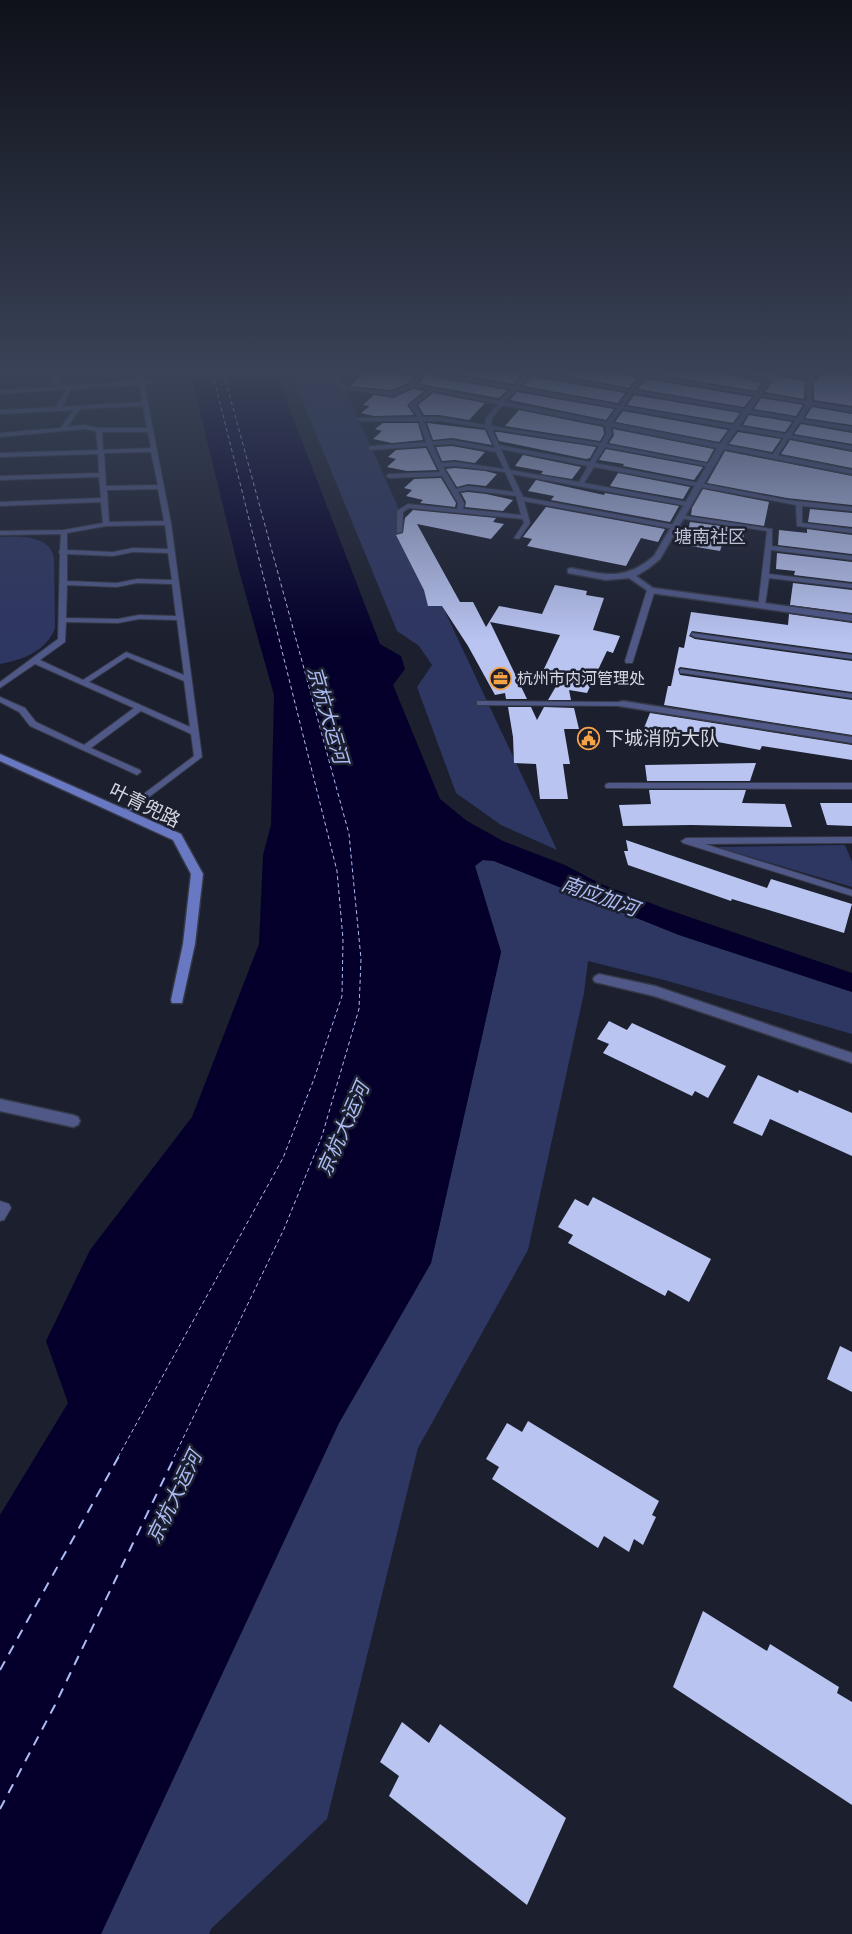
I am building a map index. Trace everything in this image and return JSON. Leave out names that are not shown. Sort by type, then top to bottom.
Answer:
[{"type":"street","points":[[571,571],[615,578],[631,576],[647,567],[657,557],[713,461]]},
{"type":"street","points":[[800,461],[852,472]]},
{"type":"street","points":[[631,576],[651,590],[852,618]]},
{"type":"street","points":[[623,704],[852,740]]},
{"type":"street","name":"叶青兜路","points":[[0,757],[178,837],[196,874],[189,944],[177,1000]]},
{"type":"street","points":[[599,979],[655,991],[852,1058]]},
{"type":"street","points":[[0,1105],[73,1121]]},
{"type":"lane","points":[[101,461],[106,524]]},
{"type":"lane","points":[[124,813],[198,757],[168,523],[156,461]]},
{"type":"lane","points":[[437,461],[461,503],[460,512]]},
{"type":"lane","points":[[504,461],[519,496],[525,517],[526,523],[517,538]]},
{"type":"lane","points":[[576,461],[799,503],[852,509]]},
{"type":"lane","points":[[580,485],[594,461]]},
{"type":"lane","points":[[691,461],[711,465]]},
{"type":"lane","points":[[439,465],[455,464],[508,471],[688,504]]},
{"type":"lane","points":[[389,476],[445,474]]},
{"type":"lane","points":[[0,478],[102,475]]},
{"type":"lane","points":[[103,488],[161,487]]},
{"type":"lane","points":[[454,491],[468,488],[519,496],[674,527]]},
{"type":"lane","points":[[0,504],[104,500]]},
{"type":"lane","points":[[799,503],[799,525],[852,532]]},
{"type":"lane","points":[[399,532],[400,511],[408,506],[525,517]]},
{"type":"lane","points":[[680,517],[770,530],[766,576],[761,605]]},
{"type":"lane","points":[[0,533],[64,532],[106,524],[168,523]]},
{"type":"lane","points":[[0,686],[62,640],[62,552],[64,532]]},
{"type":"lane","points":[[768,548],[852,558]]},
{"type":"lane","points":[[62,552],[113,554],[132,550],[171,551]]},
{"type":"lane","points":[[766,576],[852,586]]},
{"type":"lane","points":[[62,583],[116,585],[137,581],[175,582]]},
{"type":"lane","points":[[629,661],[651,590]]},
{"type":"lane","points":[[62,620],[118,621],[139,617],[179,618]]},
{"type":"lane","points":[[695,635],[852,657]]},
{"type":"lane","points":[[83,683],[126,654],[187,678]]},
{"type":"lane","points":[[35,661],[194,732]]},
{"type":"lane","points":[[683,671],[852,696]]},
{"type":"lane","points":[[0,699],[22,710],[33,724],[137,772]]},
{"type":"lane","points":[[480,703],[623,704]]},
{"type":"lane","points":[[85,748],[140,708]]},
{"type":"lane","points":[[609,786],[852,786]]},
{"type":"lane","points":[[852,840],[686,841],[852,893]]},
{"type":"lane","points":[[0,1206],[5,1208],[0,1216]]},
{"type":"shaded area","points":[[327,461],[377,461],[441,603],[557,850],[501,825],[456,793],[417,687],[432,665],[419,646],[397,631]]},
{"type":"shaded area","points":[[0,537],[24,537],[41,541],[52,551],[54,559],[55,628],[46,643],[33,653],[17,660],[0,664]]},
{"type":"shaded area","points":[[845,845],[852,862],[852,887],[716,847]]},
{"type":"shaded area","points":[[482,860],[494,861],[679,935],[852,992],[852,1034],[668,981],[588,961],[584,993],[528,1250],[418,1448],[327,1819],[211,1929],[209,1934],[101,1934],[339,1423],[431,1263],[501,952],[475,866]]},
{"type":"water","points":[[212,461],[310,461],[380,644],[401,656],[405,669],[393,685],[440,799],[467,821],[503,841],[565,865],[601,884],[666,909],[852,973],[852,992],[679,935],[494,861],[483,860],[475,866],[501,952],[431,1263],[339,1423],[101,1934],[0,1934],[0,1515],[68,1403],[46,1341],[90,1250],[192,1117],[259,944],[263,855],[271,825],[274,695],[238,567]]},
{"type":"building","points":[[393,461],[433,461],[437,470],[407,471],[387,467]]},
{"type":"building","points":[[518,461],[553,461],[581,467],[572,479],[541,474],[543,471],[515,466]]},
{"type":"building","points":[[607,461],[672,461],[703,467],[694,480],[623,466],[624,464]]},
{"type":"building","points":[[719,461],[777,461],[852,476],[852,505],[787,498],[707,483]]},
{"type":"building","points":[[818,461],[852,461],[852,468]]},
{"type":"building","points":[[455,468],[497,474],[486,486],[468,484],[457,487],[446,469]]},
{"type":"building","points":[[618,473],[690,487],[683,499],[610,486]]},
{"type":"building","points":[[441,478],[456,503],[455,507],[420,503],[423,500],[406,496],[412,490],[404,488],[414,479]]},
{"type":"building","points":[[536,480],[604,495],[605,493],[679,506],[670,522],[551,500],[554,496],[528,491]]},
{"type":"building","points":[[703,489],[769,502],[764,526],[691,515],[692,508]]},
{"type":"building","points":[[468,492],[513,500],[503,511],[465,507],[466,502],[461,493]]},
{"type":"building","points":[[546,507],[665,529],[658,542],[641,538],[626,566],[527,546],[532,539],[523,537]]},
{"type":"building","points":[[810,509],[852,513],[852,527],[808,522]]},
{"type":"building","points":[[413,510],[496,518],[493,522],[504,524],[491,539],[417,524],[460,602],[473,602],[486,627],[499,606],[542,614],[555,585],[587,591],[586,595],[604,598],[593,630],[620,636],[613,653],[607,651],[587,693],[569,690],[571,700],[548,700],[562,676],[543,671],[560,635],[490,622],[527,699],[506,699],[505,693],[495,695],[468,646],[442,606],[428,606],[424,590],[396,535],[403,533],[405,518]]},
{"type":"building","points":[[690,522],[743,529],[744,542],[724,539],[720,551],[685,545]]},
{"type":"building","points":[[807,529],[852,535],[852,554],[778,545],[779,530],[807,533]]},
{"type":"building","points":[[777,553],[852,562],[852,582],[794,575],[795,571],[776,569]]},
{"type":"building","points":[[793,583],[852,590],[852,613],[790,605]]},
{"type":"building","points":[[691,612],[788,625],[789,614],[852,623],[852,653],[692,631],[689,636],[695,639],[852,661],[852,692],[680,667],[678,669],[680,675],[852,700],[852,735],[664,705],[668,686],[671,686],[679,647],[684,648]]},
{"type":"building","points":[[508,707],[531,707],[537,720],[544,707],[574,708],[579,729],[564,729],[570,764],[563,764],[568,799],[540,799],[536,764],[514,763],[513,737]]},
{"type":"building","points":[[650,713],[852,745],[852,760],[762,746],[760,750],[644,728]]},
{"type":"building","points":[[756,763],[750,781],[647,781],[645,765]]},
{"type":"building","points":[[649,790],[746,790],[742,803],[785,804],[792,827],[623,826],[619,805],[651,804]]},
{"type":"building","points":[[820,803],[852,803],[852,826],[827,825]]},
{"type":"building","points":[[626,840],[767,888],[771,879],[852,904],[844,933],[732,899],[731,901],[628,865],[624,851],[628,851]]},
{"type":"building","points":[[609,1021],[627,1030],[632,1023],[726,1066],[708,1098],[695,1091],[692,1096],[603,1053],[609,1044],[597,1039]]},
{"type":"building","points":[[758,1075],[798,1093],[799,1090],[852,1113],[852,1156],[770,1119],[762,1136],[733,1123]]},
{"type":"building","points":[[593,1197],[711,1259],[689,1302],[668,1290],[665,1296],[568,1243],[573,1235],[558,1227],[575,1199],[588,1206]]},
{"type":"building","points":[[840,1346],[852,1352],[852,1392],[827,1379]]},
{"type":"building","points":[[528,1421],[659,1501],[652,1515],[656,1517],[643,1545],[634,1539],[629,1552],[604,1536],[598,1548],[492,1479],[499,1467],[486,1459],[507,1423],[522,1432]]},
{"type":"building","points":[[703,1611],[767,1651],[770,1644],[839,1687],[837,1693],[852,1702],[852,1805],[673,1687]]},
{"type":"building","points":[[402,1722],[429,1743],[440,1724],[566,1818],[527,1905],[389,1796],[399,1776],[380,1762]]},
{"type":"ferry route","points":[[118,1457],[283,1158],[314,1079],[342,996],[343,939],[337,871],[235,461]]},
{"type":"ferry route","points":[[174,1457],[284,1229],[322,1136],[359,1009],[361,959],[349,834],[248,461]]},
{"type":"ferry route","points":[[0,1670],[119,1456]]},
{"type":"ferry route","points":[[0,1809],[55,1705],[175,1456]]},
{"type":"place","name":"杭州市内河管理处","points":[[501,678]]},
{"type":"place","name":"下城消防大队","points":[[589,738]]},
{"type":"district","name":"塘南社区","points":[[710,537]]},
{"type":"water label","name":"京杭大运河","points":[[328,715]]},
{"type":"water label","name":"南应加河","points":[[600,896]]},
{"type":"water label","name":"京杭大运河","points":[[343,1129]]},
{"type":"water label","name":"京杭大运河","points":[[174,1497]]}]
